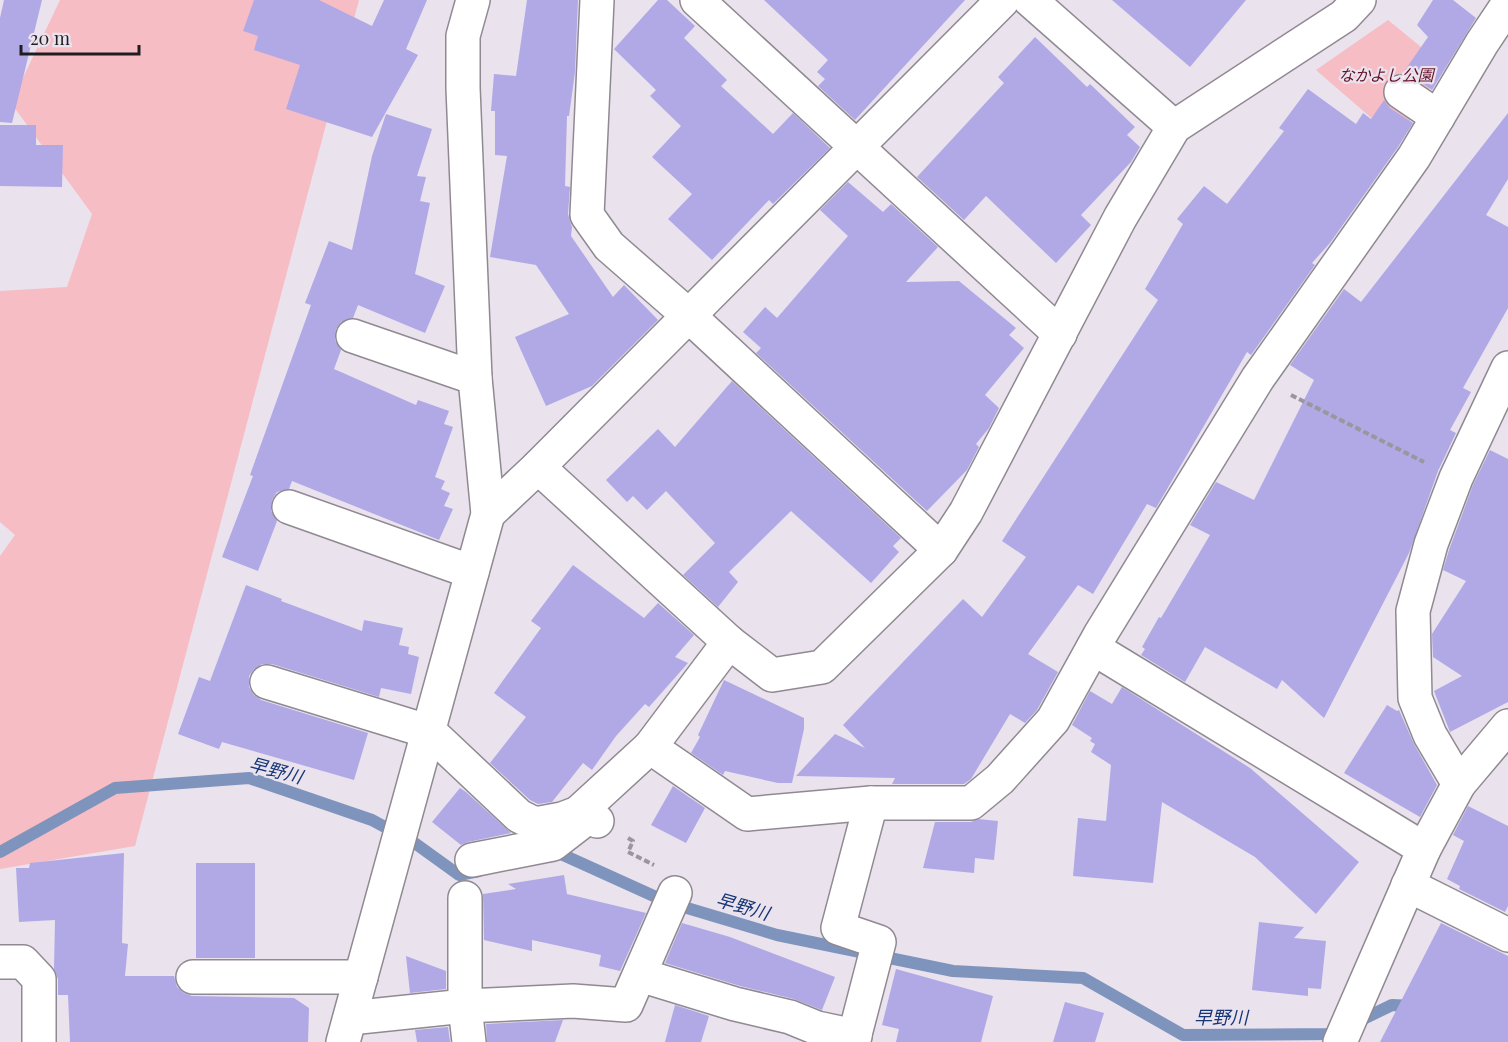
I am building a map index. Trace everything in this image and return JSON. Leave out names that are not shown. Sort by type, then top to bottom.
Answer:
[{"type":"street","points":[[473,0],[463,36],[463,87],[475,378],[488,514],[347,1030],[465,1006],[573,1000],[626,1005],[675,893]]},
{"type":"street","points":[[597,0],[587,215],[609,246],[688,315],[941,550]]},
{"type":"street","points":[[697,0],[1060,334]]},
{"type":"street","points":[[488,514],[538,467],[1003,0]]},
{"type":"street","points":[[1029,0],[1174,127]]},
{"type":"street","points":[[538,467],[729,642],[772,675],[822,667],[941,550],[966,512],[1120,218],[1174,127],[1344,16],[1359,0]]},
{"type":"street","points":[[650,747],[747,814],[871,803],[971,803],[1000,779],[1053,720],[1093,648],[1258,378],[1408,167],[1508,4]]},
{"type":"street","points":[[1401,92],[1438,117]]},
{"type":"street","points":[[353,336],[475,378]]},
{"type":"street","points":[[1459,784],[1430,735],[1415,698],[1413,611],[1431,544],[1456,478],[1508,369]]},
{"type":"street","points":[[289,507],[472,572]]},
{"type":"street","points":[[472,860],[553,844],[590,818],[650,747],[729,642]]},
{"type":"street","points":[[1093,648],[1424,849]]},
{"type":"street","points":[[267,682],[430,732],[519,816],[535,824],[562,819],[590,818]]},
{"type":"street","points":[[1340,1042],[1424,849],[1459,784],[1508,726]]},
{"type":"street","points":[[640,975],[735,1004],[790,1017],[854,1039],[873,966],[838,927],[871,803]]},
{"type":"street","points":[[1408,885],[1508,935]]},
{"type":"street","points":[[465,898],[465,1006],[469,1042]]},
{"type":"street","points":[[0,962],[23,962],[39,979],[39,1042]]},
{"type":"street","points":[[192,977],[362,977]]},
{"type":"path","points":[[1258,378],[1456,478]]},
{"type":"path","points":[[590,818],[633,841],[628,852],[679,878],[675,893]]},
{"type":"green space","points":[[60,0],[359,0],[135,846],[0,869],[0,556],[15,535],[0,522],[0,291],[67,287],[92,214],[11,103]]},
{"type":"green space","name":"なかよし公園","points":[[1388,20],[1443,65],[1398,141],[1316,70]]},
{"type":"building","points":[[4,0],[42,0],[12,123],[0,122],[0,18]]},
{"type":"building","points":[[254,0],[319,0],[372,26],[384,0],[427,0],[406,49],[418,55],[372,137],[286,109],[300,65],[254,50],[258,36],[243,31]]},
{"type":"building","points":[[527,0],[578,0],[575,72],[569,116],[567,116],[565,186],[570,187],[568,214],[572,227],[571,236],[613,297],[624,285],[658,320],[592,386],[546,406],[515,337],[569,314],[536,265],[490,257],[507,156],[495,155],[495,111],[491,111],[494,74],[516,76]]},
{"type":"building","points":[[658,0],[667,0],[695,26],[684,38],[727,80],[721,86],[773,134],[793,113],[830,148],[773,204],[769,200],[712,260],[668,219],[692,194],[652,157],[681,126],[650,96],[656,90],[614,49]]},
{"type":"building","points":[[764,0],[965,0],[855,120],[818,86],[825,79],[817,72],[828,60]]},
{"type":"building","points":[[1112,0],[1246,0],[1190,67]]},
{"type":"building","points":[[1433,0],[1453,0],[1476,18],[1432,90],[1412,76],[1403,73],[1428,37],[1417,25]]},
{"type":"building","points":[[1035,37],[1087,87],[1090,84],[1135,127],[1127,135],[1140,147],[1131,162],[1081,215],[1091,225],[1056,263],[986,196],[964,220],[917,177],[1004,83],[998,77]]},
{"type":"building","points":[[1308,89],[1356,124],[1363,113],[1371,119],[1384,100],[1390,108],[1413,123],[1330,243],[1312,263],[1315,265],[1251,355],[1247,352],[1156,508],[1147,504],[1093,594],[1078,585],[1028,654],[1058,672],[1037,710],[1025,723],[1010,714],[971,779],[964,784],[892,784],[895,778],[796,776],[835,734],[865,748],[843,725],[963,599],[982,617],[1026,557],[1002,541],[1158,300],[1145,289],[1183,224],[1177,219],[1204,186],[1227,204],[1284,131],[1279,128]]},
{"type":"building","points":[[1508,113],[1508,179],[1486,215],[1508,227],[1508,308],[1463,388],[1471,392],[1450,430],[1456,433],[1438,471],[1409,553],[1324,718],[1282,680],[1277,689],[1205,647],[1185,682],[1141,655],[1145,649],[1142,647],[1159,617],[1161,618],[1210,535],[1190,525],[1216,482],[1254,500],[1314,380],[1290,365],[1344,289],[1361,302]]},
{"type":"building","points":[[386,114],[432,129],[417,176],[426,177],[420,201],[430,203],[415,274],[445,286],[425,333],[358,305],[353,318],[341,322],[336,329],[335,340],[341,350],[334,369],[416,405],[418,400],[449,411],[444,424],[453,427],[435,477],[445,481],[441,489],[450,493],[444,506],[453,509],[439,540],[292,481],[289,489],[277,492],[272,500],[271,511],[277,521],[258,571],[222,557],[253,476],[250,475],[311,305],[305,303],[329,241],[352,250],[372,156]]},
{"type":"building","points":[[0,125],[36,125],[36,145],[63,145],[62,187],[0,186]]},
{"type":"building","points":[[848,182],[883,212],[891,204],[938,247],[906,282],[959,281],[1016,328],[1009,335],[1024,348],[985,395],[999,408],[989,428],[976,444],[979,447],[967,470],[927,511],[756,353],[761,348],[743,332],[765,307],[777,318],[848,236],[820,210]]},
{"type":"building","points":[[732,381],[901,538],[893,546],[899,552],[871,583],[791,511],[729,572],[738,582],[718,607],[683,575],[715,543],[666,491],[647,510],[633,496],[627,502],[606,480],[658,429],[675,447]]},
{"type":"building","points":[[1490,450],[1508,459],[1508,702],[1450,732],[1434,691],[1462,676],[1433,657],[1432,634],[1466,581],[1443,570],[1473,485]]},
{"type":"building","points":[[573,565],[644,618],[658,603],[694,635],[675,657],[688,663],[649,707],[645,704],[616,736],[592,770],[583,763],[552,802],[538,804],[530,800],[490,763],[526,717],[494,693],[541,628],[531,621]]},
{"type":"building","points":[[246,585],[282,599],[281,601],[362,631],[364,620],[403,628],[399,645],[409,647],[408,654],[419,657],[411,694],[381,688],[379,697],[272,664],[262,664],[249,676],[249,687],[261,700],[368,733],[354,780],[222,742],[219,749],[178,734],[199,677],[210,681]]},
{"type":"building","points":[[724,680],[804,718],[804,729],[792,783],[778,783],[725,771],[723,775],[691,753]]},
{"type":"building","points":[[1122,687],[1250,768],[1359,862],[1316,914],[1255,857],[1162,802],[1153,883],[1073,876],[1078,818],[1106,821],[1111,765],[1091,752],[1095,744],[1090,741],[1092,738],[1072,725],[1090,691],[1112,704]]},
{"type":"building","points":[[1387,705],[1399,710],[1414,744],[1437,785],[1420,817],[1344,773]]},
{"type":"building","points":[[673,786],[705,808],[686,843],[651,825]]},
{"type":"building","points":[[460,788],[511,833],[461,845],[432,822]]},
{"type":"building","points":[[1468,806],[1508,826],[1508,906],[1505,912],[1459,889],[1460,886],[1447,879],[1464,841],[1453,835]]},
{"type":"building","points":[[978,819],[998,821],[994,860],[975,858],[974,873],[923,868],[935,822],[971,822]]},
{"type":"building","points":[[124,853],[122,943],[128,944],[125,976],[174,976],[177,987],[192,996],[294,998],[309,1008],[308,1042],[70,1042],[68,995],[58,995],[58,979],[54,969],[55,920],[19,922],[16,868],[29,868],[30,863]]},
{"type":"building","points":[[196,863],[255,863],[255,958],[196,958]]},
{"type":"building","points":[[564,875],[567,894],[646,913],[620,971],[599,966],[601,955],[532,940],[532,951],[484,940],[483,894],[516,889],[508,884]]},
{"type":"building","points":[[1259,922],[1304,927],[1294,938],[1326,941],[1321,989],[1308,988],[1308,996],[1252,990]]},
{"type":"building","points":[[682,923],[730,937],[835,977],[822,1010],[794,999],[740,986],[665,963]]},
{"type":"building","points":[[1441,923],[1508,956],[1508,1042],[1380,1042]]},
{"type":"building","points":[[406,956],[446,971],[446,989],[410,993]]},
{"type":"building","points":[[896,969],[993,996],[981,1042],[896,1042],[899,1029],[882,1025]]},
{"type":"building","points":[[1065,1002],[1104,1013],[1095,1042],[1053,1042]]},
{"type":"building","points":[[675,1005],[709,1016],[701,1042],[665,1042]]},
{"type":"building","points":[[563,1020],[555,1042],[487,1042],[486,1024]]},
{"type":"building","points":[[448,1027],[450,1042],[417,1042],[415,1030]]},
{"type":"waterway","name":"早野川","points":[[0,852],[115,788],[249,778],[372,820],[416,844],[459,875],[479,871]]},
{"type":"waterway","name":"早野川","points":[[548,857],[561,854],[667,902],[777,935],[953,971],[1083,978],[1183,1035],[1333,1034],[1339,1031]]},
{"type":"waterway","name":"早野川","points":[[1355,1023],[1392,1005],[1414,1006]]}]
